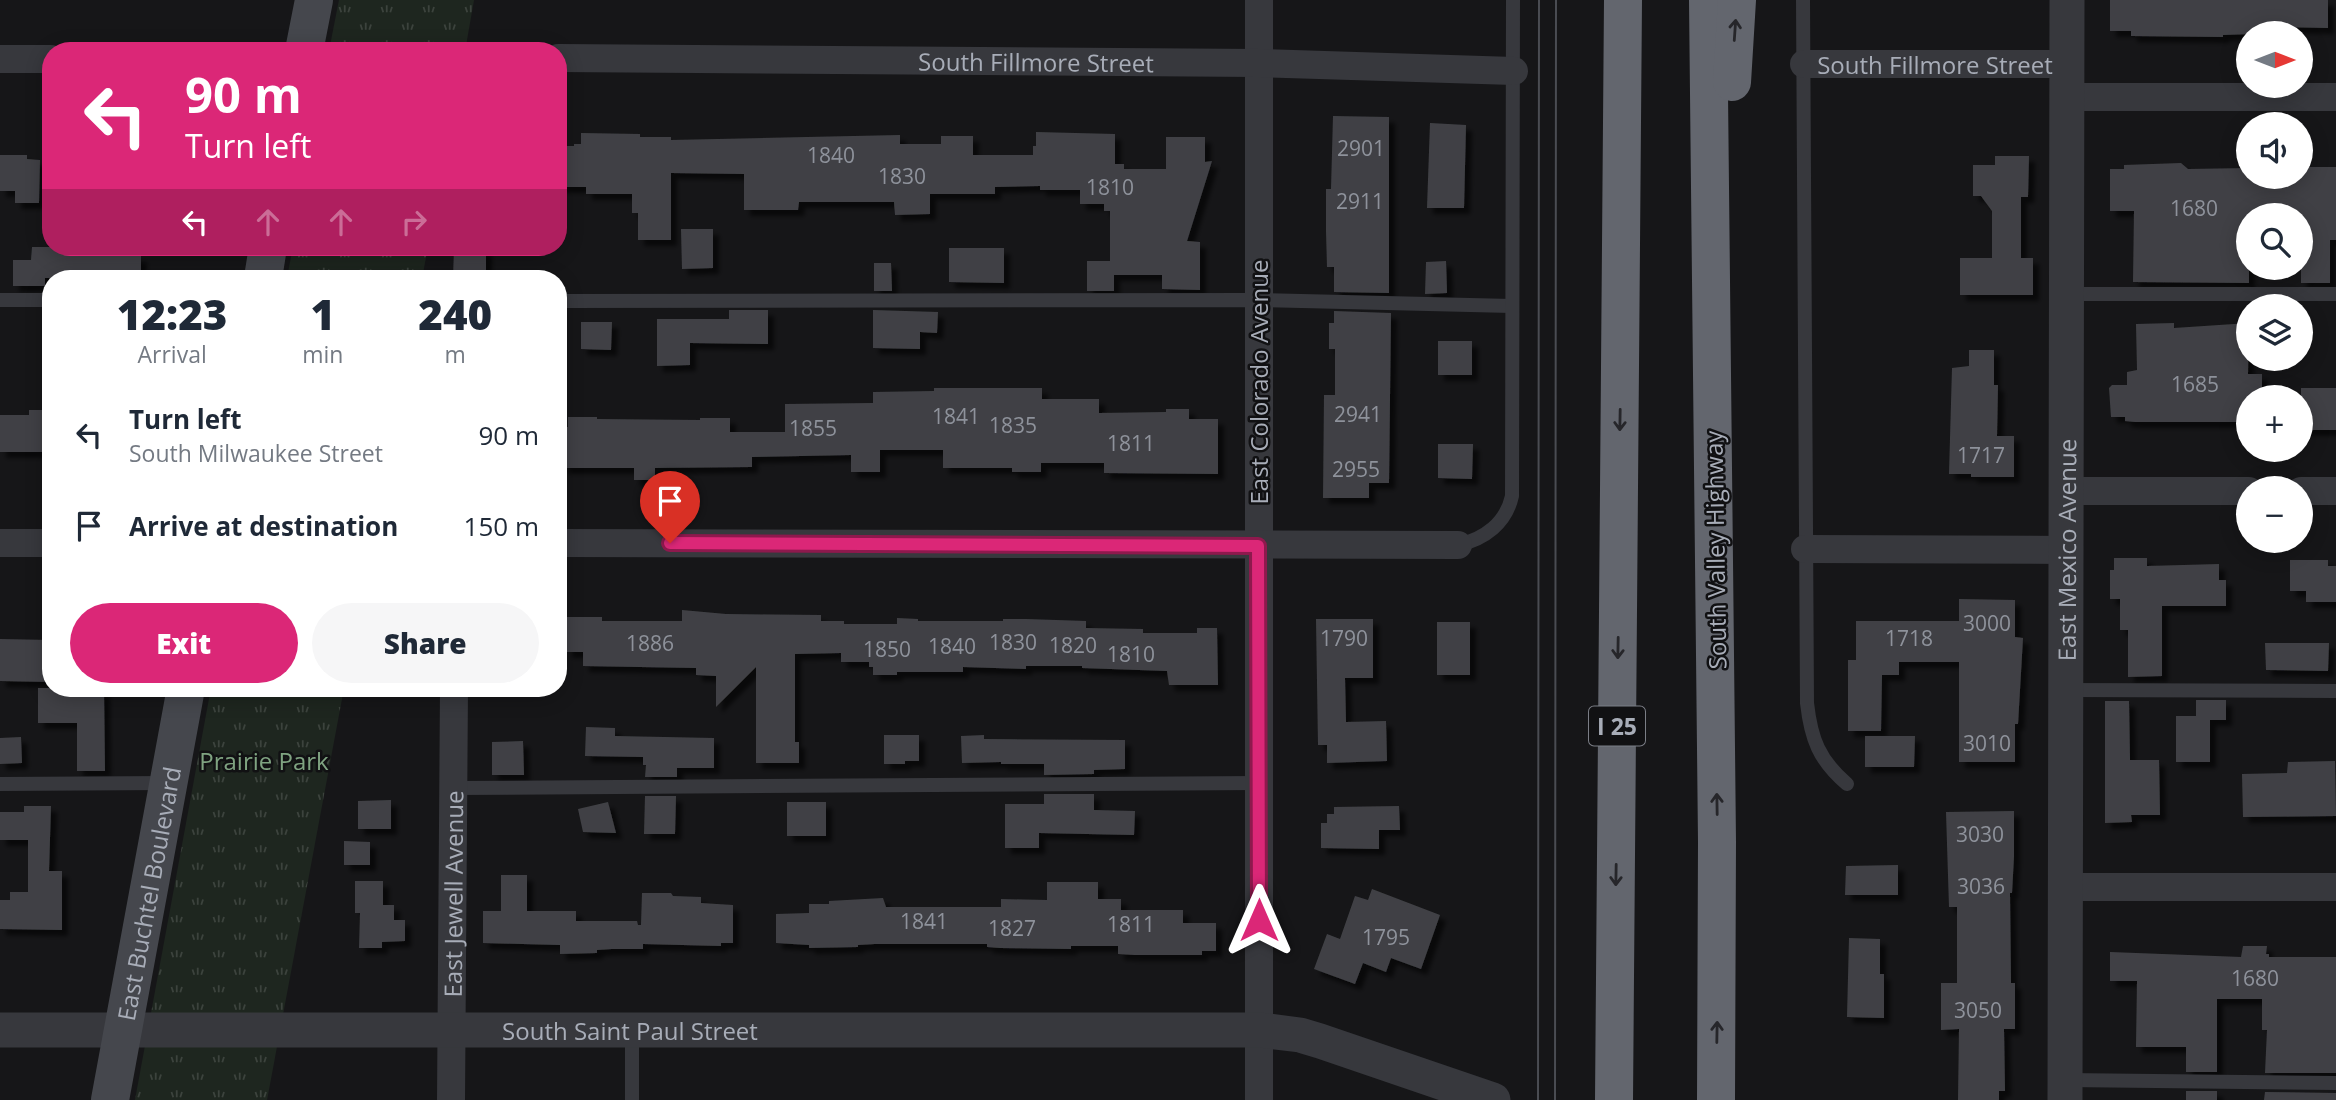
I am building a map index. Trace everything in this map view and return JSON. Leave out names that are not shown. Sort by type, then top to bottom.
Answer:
[{"type":"highway","points":[[1600,0],[1621,352]]},
{"type":"highway","name":"I 25","points":[[1614,1100],[1623,0]]},
{"type":"highway","name":"South Valley Highway","points":[[1708,0],[1717,842],[1716,1100]]},
{"type":"highway","points":[[1713,416],[1737,0]]},
{"type":"main road","points":[[306,42],[314,0]]},
{"type":"main road","name":"East Buchtel Boulevard","points":[[110,1100],[184,697]]},
{"type":"street","name":"East Colorado Avenue","points":[[1259,0],[1259,1100]]},
{"type":"street","name":"East Mexico Avenue","points":[[2065,1090],[2067,0]]},
{"type":"street","name":"South Fillmore Street","points":[[567,58],[1258,62],[1514,71]]},
{"type":"street","points":[[0,59],[42,59]]},
{"type":"street","name":"South Fillmore Street","points":[[1804,64],[2336,97]]},
{"type":"street","points":[[2068,491],[2236,491]]},
{"type":"street","points":[[2313,491],[2336,491]]},
{"type":"street","points":[[0,543],[42,543]]},
{"type":"street","points":[[567,543],[1458,545]]},
{"type":"street","points":[[1805,549],[2068,550]]},
{"type":"street","name":"East Jewell Avenue","points":[[451,1100],[454,697]]},
{"type":"street","points":[[2065,887],[2336,887]]},
{"type":"street","name":"South Saint Paul Street","points":[[0,1030],[1260,1030],[1300,1035],[1320,1041],[1491,1100]]},
{"type":"lane","points":[[1458,545],[1479,539],[1490,531],[1506,514],[1510,504],[1513,0]]},
{"type":"lane","points":[[1803,0],[1805,640],[1809,722],[1822,758],[1847,784]]},
{"type":"lane","points":[[2067,294],[2336,295]]},
{"type":"lane","points":[[0,300],[42,300]]},
{"type":"lane","points":[[567,301],[1258,300],[1512,306]]},
{"type":"lane","points":[[2067,691],[2336,691]]},
{"type":"lane","points":[[0,784],[167,783]]},
{"type":"lane","points":[[454,788],[1259,783]]},
{"type":"lane","points":[[632,1030],[632,1100]]},
{"type":"lane","points":[[2065,1090],[2336,1083]]},
{"type":"green space","points":[[339,0],[474,0],[467,42],[331,42]]},
{"type":"green space","points":[[291,256],[426,256],[424,270],[289,270]]},
{"type":"green space","name":"Prairie Park","points":[[209,697],[342,697],[267,1100],[135,1100]]},
{"type":"building","points":[[2110,0],[2328,0],[2328,28],[2314,28],[2314,21],[2236,21],[2236,35],[2223,37],[2131,36],[2131,31],[2110,31]]},
{"type":"building","points":[[1333,116],[1389,117],[1389,293],[1334,292],[1334,267],[1327,267],[1326,231],[1326,189],[1331,189]]},
{"type":"building","points":[[1430,123],[1466,125],[1464,208],[1427,208]]},
{"type":"building","points":[[1036,132],[1115,134],[1115,164],[1124,164],[1124,169],[1166,169],[1166,137],[1205,137],[1205,162],[1212,161],[1187,241],[1200,242],[1200,290],[1162,289],[1162,275],[1114,275],[1114,291],[1087,291],[1087,261],[1110,261],[1110,211],[1104,211],[1104,204],[1080,204],[1080,190],[1040,190],[1040,186],[995,187],[995,194],[930,194],[930,214],[895,215],[894,202],[799,202],[798,210],[744,210],[744,174],[671,173],[671,240],[638,240],[638,213],[632,213],[632,194],[586,194],[586,187],[567,187],[567,146],[581,144],[581,133],[640,134],[640,137],[671,137],[671,140],[900,135],[900,144],[941,144],[941,136],[973,136],[973,155],[1033,155],[1033,146],[1036,146]]},
{"type":"building","points":[[0,155],[27,155],[27,159],[40,160],[39,203],[15,203],[15,191],[0,191]]},
{"type":"building","points":[[1995,156],[2029,156],[2028,197],[2021,197],[2021,258],[2033,258],[2033,295],[1960,295],[1960,258],[1992,258],[1992,211],[1981,196],[1973,196],[1973,165],[1995,165]]},
{"type":"building","points":[[2181,163],[2188,169],[2236,168],[2236,189],[2313,189],[2313,167],[2336,167],[2336,240],[2330,240],[2330,283],[2301,283],[2301,280],[2313,280],[2313,203],[2236,203],[2236,280],[2249,280],[2249,283],[2133,282],[2134,211],[2110,211],[2110,169],[2124,169],[2124,165]]},
{"type":"building","points":[[681,229],[713,229],[713,268],[682,269]]},
{"type":"building","points":[[32,247],[42,247],[42,256],[141,256],[141,270],[42,270],[42,286],[13,286],[13,260],[31,260]]},
{"type":"building","points":[[949,248],[1004,248],[1004,283],[949,282]]},
{"type":"building","points":[[454,256],[486,256],[486,270],[453,270]]},
{"type":"building","points":[[1446,261],[1447,293],[1425,294],[1426,262]]},
{"type":"building","points":[[874,263],[891,263],[892,291],[874,291]]},
{"type":"building","points":[[729,310],[768,310],[768,344],[690,343],[690,365],[657,366],[657,319],[729,319]]},
{"type":"building","points":[[873,310],[938,312],[937,333],[920,332],[920,349],[873,348]]},
{"type":"building","points":[[1334,311],[1391,313],[1389,483],[1369,483],[1369,498],[1323,498],[1324,395],[1335,395],[1335,349],[1329,349],[1329,323],[1334,323]]},
{"type":"building","points":[[581,322],[612,322],[611,350],[581,349]]},
{"type":"building","points":[[2174,323],[2174,328],[2236,324],[2236,371],[2262,374],[2262,385],[2236,385],[2236,422],[2135,422],[2125,421],[2125,417],[2111,417],[2109,388],[2112,385],[2127,385],[2127,372],[2137,370],[2136,324]]},
{"type":"building","points":[[1438,341],[1472,341],[1472,375],[1438,375]]},
{"type":"building","points":[[1969,350],[1994,350],[1994,385],[1998,385],[1997,436],[2014,436],[2014,477],[1949,474],[1952,368],[1969,366]]},
{"type":"building","points":[[934,388],[1042,388],[1042,399],[1099,399],[1099,413],[1189,409],[1189,419],[1218,419],[1218,474],[1104,473],[1104,463],[1041,463],[1041,472],[1012,472],[1012,468],[943,468],[943,450],[880,450],[880,472],[851,472],[851,455],[752,457],[752,467],[655,468],[655,480],[634,480],[634,468],[567,468],[568,417],[700,420],[730,418],[730,432],[785,432],[785,404],[873,403],[873,392],[934,391]]},
{"type":"building","points":[[2313,388],[2336,388],[2336,430],[2313,430]]},
{"type":"building","points":[[29,410],[42,410],[42,452],[0,452],[0,415],[29,415]]},
{"type":"building","points":[[1438,444],[1473,444],[1472,479],[1438,478]]},
{"type":"building","points":[[2114,558],[2147,558],[2147,566],[2219,564],[2219,580],[2226,580],[2226,606],[2162,606],[2162,676],[2128,677],[2128,630],[2120,630],[2120,599],[2110,599],[2110,570],[2114,570]]},
{"type":"building","points":[[2290,560],[2328,560],[2328,566],[2336,566],[2336,602],[2306,602],[2306,591],[2290,591]]},
{"type":"building","points":[[1959,599],[2015,600],[2015,637],[2023,638],[2018,724],[2015,724],[2015,762],[1959,762],[1959,662],[1899,662],[1899,675],[1882,675],[1881,731],[1848,731],[1848,660],[1856,660],[1856,621],[1959,621]]},
{"type":"building","points":[[682,610],[726,614],[821,615],[821,621],[844,621],[844,624],[897,624],[897,618],[918,621],[1026,619],[1086,621],[1086,628],[1143,629],[1143,633],[1197,633],[1197,628],[1217,628],[1218,685],[1169,685],[1167,671],[1082,666],[1026,666],[1026,669],[963,667],[963,672],[897,672],[897,675],[873,675],[873,667],[869,667],[869,662],[841,662],[841,653],[795,654],[795,742],[799,742],[799,763],[756,763],[756,667],[716,707],[716,676],[696,675],[696,668],[583,666],[583,652],[567,652],[567,617],[602,617],[602,621],[682,621]]},
{"type":"building","points":[[1316,619],[1373,619],[1373,678],[1345,678],[1346,722],[1386,721],[1387,761],[1327,763],[1327,745],[1318,745]]},
{"type":"building","points":[[1437,622],[1470,622],[1470,675],[1437,675]]},
{"type":"building","points":[[0,639],[42,640],[42,682],[0,681]]},
{"type":"building","points":[[2265,643],[2329,643],[2328,671],[2266,670]]},
{"type":"building","points":[[38,688],[42,688],[42,697],[104,697],[105,771],[77,771],[77,723],[38,723]]},
{"type":"building","points":[[2196,700],[2226,700],[2226,720],[2210,720],[2210,762],[2176,762],[2176,716],[2196,716]]},
{"type":"building","points":[[2105,701],[2129,701],[2130,760],[2159,760],[2160,815],[2131,815],[2132,822],[2105,823]]},
{"type":"building","points":[[586,727],[615,728],[615,736],[714,738],[714,768],[677,768],[677,777],[645,777],[646,765],[643,765],[643,757],[585,756]]},
{"type":"building","points":[[884,735],[919,735],[919,761],[884,764]]},
{"type":"building","points":[[984,735],[984,739],[1125,740],[1125,769],[1094,770],[1094,774],[1044,775],[1044,764],[962,763],[961,736]]},
{"type":"building","points":[[1865,736],[1915,736],[1914,767],[1865,767]]},
{"type":"building","points":[[21,737],[22,763],[0,764],[0,738]]},
{"type":"building","points":[[523,741],[524,775],[492,775],[492,742]]},
{"type":"building","points":[[2335,761],[2336,816],[2243,817],[2242,774],[2287,773],[2288,762]]},
{"type":"building","points":[[1044,794],[1094,794],[1094,810],[1135,811],[1134,835],[1039,833],[1039,848],[1005,848],[1005,804],[1044,804]]},
{"type":"building","points":[[645,796],[676,796],[675,834],[644,834]]},
{"type":"building","points":[[391,800],[391,829],[358,829],[358,801]]},
{"type":"building","points":[[608,802],[616,833],[583,832],[578,809]]},
{"type":"building","points":[[787,802],[826,802],[826,836],[787,836]]},
{"type":"building","points":[[24,806],[51,806],[49,871],[62,871],[62,930],[0,929],[0,900],[10,900],[10,892],[28,892],[28,840],[0,840],[0,812],[24,812]]},
{"type":"building","points":[[1399,806],[1400,830],[1379,830],[1379,849],[1321,848],[1321,823],[1327,823],[1327,814],[1334,814],[1334,807]]},
{"type":"building","points":[[2014,811],[2014,856],[2010,893],[2011,983],[2015,983],[2015,1029],[2004,1029],[2005,1091],[1999,1091],[1999,1100],[1958,1100],[1959,1029],[1941,1030],[1941,983],[1957,983],[1957,907],[1949,907],[1946,812]]},
{"type":"building","points":[[344,841],[370,842],[370,865],[344,865]]},
{"type":"building","points":[[1898,865],[1898,895],[1845,895],[1846,866]]},
{"type":"building","points":[[501,875],[527,875],[527,911],[576,911],[576,921],[637,921],[638,925],[641,925],[642,893],[671,893],[673,896],[701,897],[701,903],[733,905],[733,943],[721,943],[721,946],[643,944],[643,949],[560,954],[560,945],[483,943],[483,911],[501,911]]},
{"type":"building","points":[[355,881],[383,881],[383,905],[394,905],[394,920],[405,920],[405,941],[382,942],[382,948],[359,948],[360,913],[355,913]]},
{"type":"building","points":[[1047,882],[1098,882],[1098,899],[1121,899],[1121,910],[1183,910],[1183,923],[1216,923],[1216,951],[1202,951],[1202,955],[1135,955],[1118,954],[1118,946],[1071,946],[1071,949],[1000,948],[987,947],[987,944],[875,944],[809,948],[809,945],[776,943],[776,914],[809,913],[809,904],[883,898],[886,907],[1001,907],[1001,899],[1047,900]]},
{"type":"building","points":[[1372,889],[1440,915],[1421,969],[1391,958],[1386,972],[1363,963],[1355,984],[1314,969],[1327,934],[1340,939],[1355,896],[1368,900]]},
{"type":"building","points":[[1849,938],[1880,939],[1880,974],[1884,974],[1884,1018],[1847,1017]]},
{"type":"building","points":[[2243,946],[2267,946],[2266,954],[2269,954],[2269,957],[2336,957],[2336,1073],[2265,1073],[2267,1030],[2262,1030],[2262,999],[2217,999],[2217,1072],[2186,1072],[2186,1047],[2136,1047],[2137,981],[2110,981],[2110,952],[2241,957]]},
{"type":"building","points":[[2186,1091],[2217,1091],[2217,1100],[2186,1100]]},
{"type":"building","points":[[2265,1092],[2336,1093],[2336,1100],[2264,1100]]},
{"type":"tram line","points":[[1538,1100],[1539,0]]},
{"type":"tram line","points":[[1555,1100],[1556,0]]},
{"type":"route","points":[[670,543],[1258,546],[1259,920]]}]
